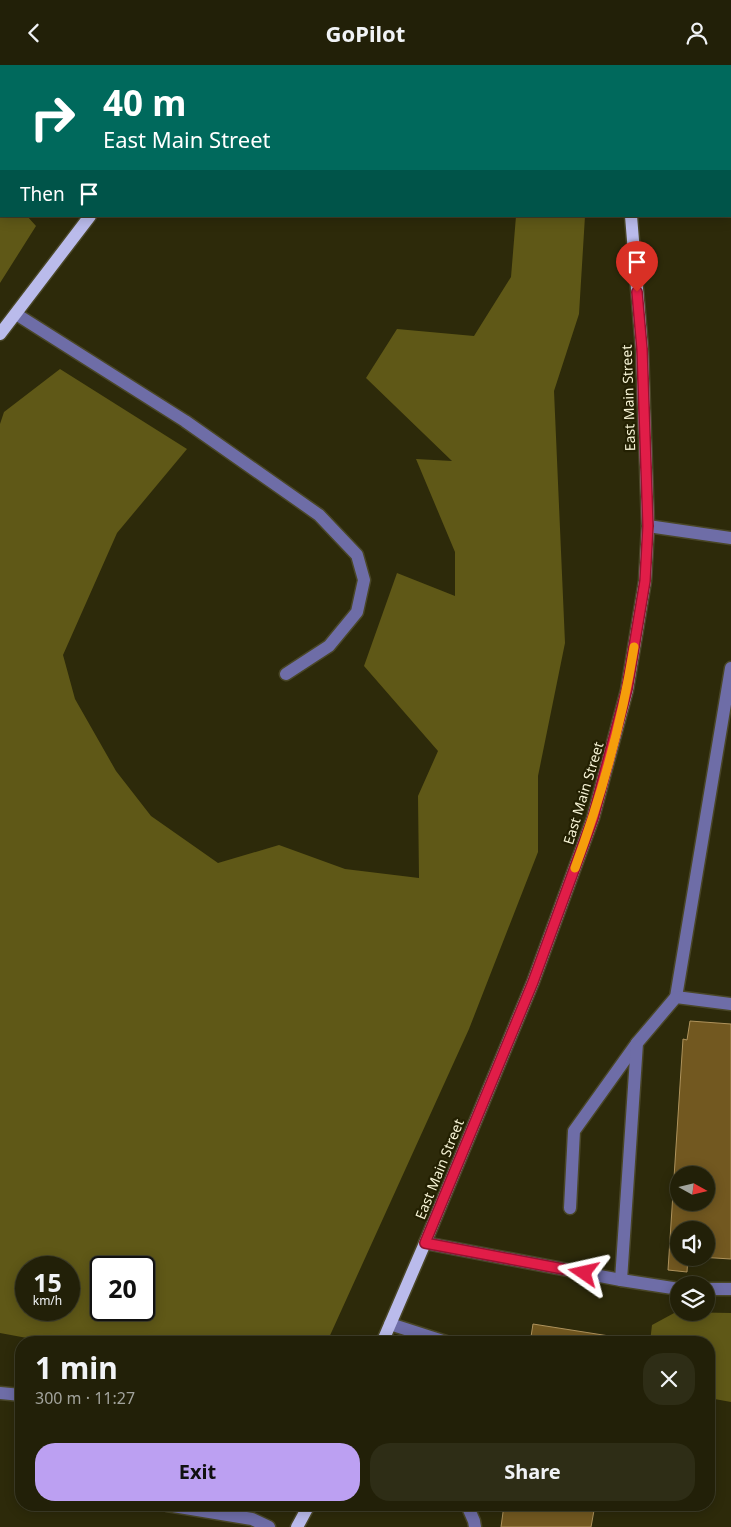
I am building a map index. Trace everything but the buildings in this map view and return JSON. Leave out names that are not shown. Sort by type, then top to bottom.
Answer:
[{"type":"main road","points":[[0,334],[89,217]]},
{"type":"main road","name":"East Main Street","points":[[385,1336],[533,982],[593,818],[627,689],[645,581],[648,526],[642,349],[631,217]]},
{"type":"main road","points":[[298,1527],[306,1511]]},
{"type":"street","points":[[16,314],[185,421],[319,515],[357,555],[364,580],[357,612],[330,646],[286,674]]},
{"type":"street","points":[[648,526],[731,538]]},
{"type":"street","points":[[570,1209],[574,1131],[637,1043],[676,997],[731,668]]},
{"type":"street","points":[[676,997],[731,1004]]},
{"type":"street","points":[[621,1280],[637,1043]]},
{"type":"street","points":[[425,1243],[670,1288]]},
{"type":"street","points":[[715,1289],[731,1289]]},
{"type":"street","points":[[390,1324],[427,1336]]},
{"type":"street","points":[[0,1393],[15,1394]]},
{"type":"street","points":[[203,1511],[252,1519],[269,1527]]},
{"type":"street","points":[[468,1511],[475,1527]]},
{"type":"shaded area","points":[[0,217],[28,217],[36,226],[0,283]]},
{"type":"shaded area","points":[[516,217],[585,217],[579,314],[554,391],[565,643],[538,776],[538,852],[469,1029],[330,1336],[16,1336],[0,1333],[0,424],[4,412],[60,369],[187,449],[117,533],[63,655],[75,699],[116,771],[151,816],[218,863],[279,845],[345,869],[419,878],[418,796],[438,751],[364,666],[397,573],[455,596],[455,552],[416,459],[452,461],[366,378],[397,329],[474,336],[511,277]]},
{"type":"shaded area","points":[[715,1313],[731,1313],[731,1402],[715,1399],[715,1336],[651,1336],[652,1325],[670,1315],[670,1321],[715,1321]]},
{"type":"slow traffic","points":[[575,868],[593,818],[627,689],[634,647]]},
{"type":"route","points":[[584,1273],[425,1243],[533,982],[593,818],[627,689],[645,581],[648,526],[642,349],[637,292]]}]
